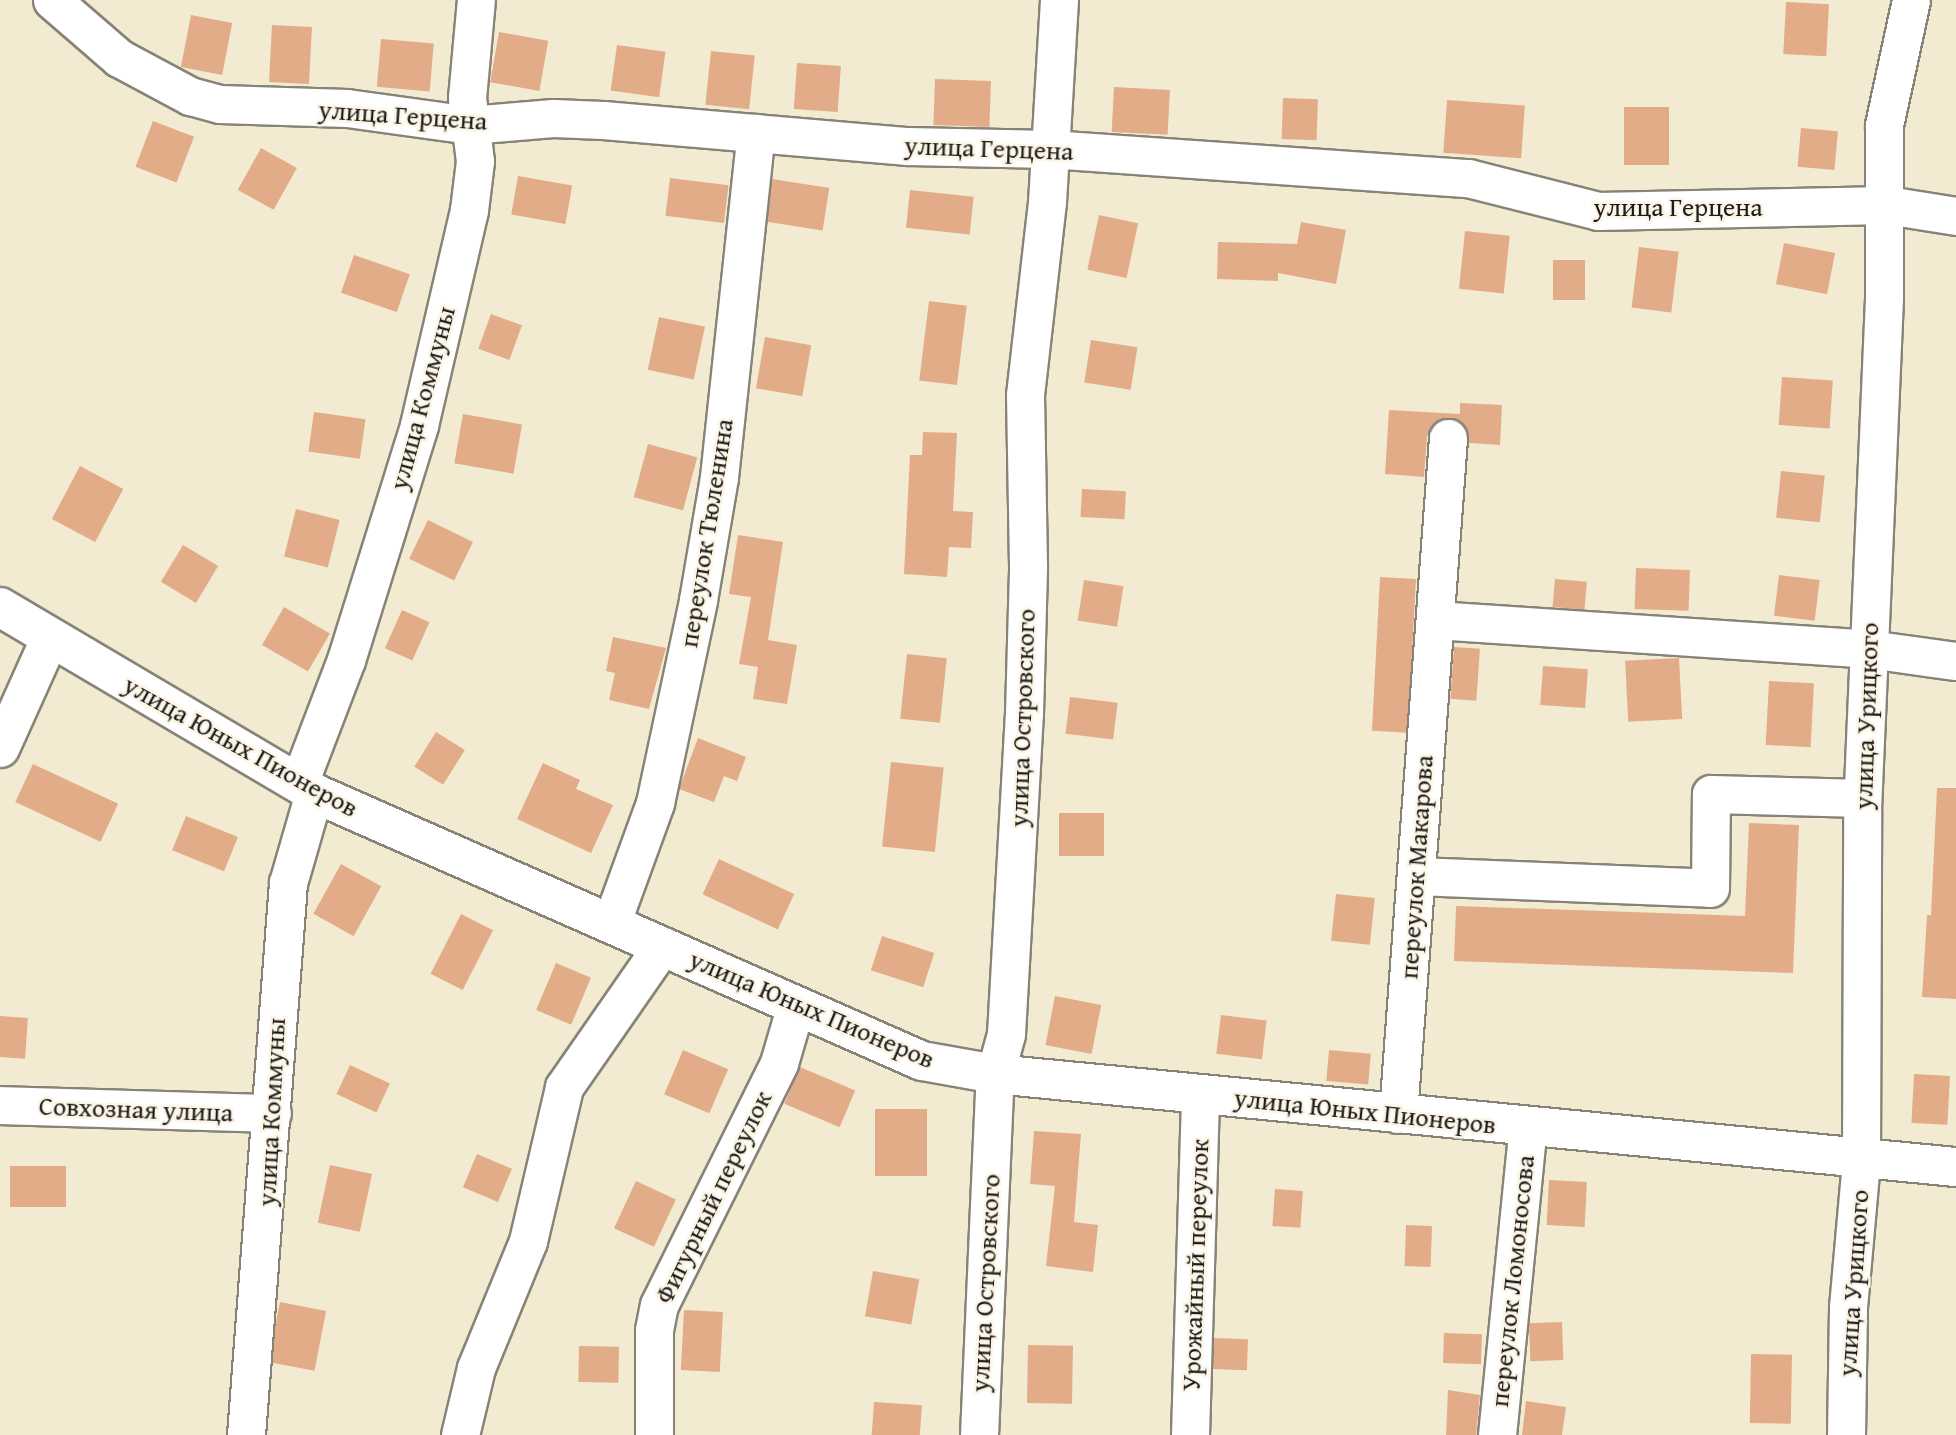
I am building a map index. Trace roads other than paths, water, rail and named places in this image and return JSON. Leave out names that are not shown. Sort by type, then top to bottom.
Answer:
[{"type":"main road","name":"улица Юных Пионеров","points":[[0,607],[307,788],[922,1061],[995,1074],[1861,1160],[1956,1167]]},
{"type":"street","name":"улица Герцена","points":[[52,0],[119,58],[190,96],[220,104],[374,110],[470,125],[553,118],[908,146],[1050,149],[1468,178],[1598,211],[1886,205],[1956,216]]},
{"type":"street","name":"улица Коммуны","points":[[246,1435],[288,883],[307,788],[419,425],[474,179],[467,98],[476,0]]},
{"type":"street","name":"улица Островского","points":[[979,1435],[995,1074],[1006,1034],[1024,713],[1028,566],[1025,395],[1050,149],[1059,0]]},
{"type":"street","name":"улица Урицкого","points":[[1846,1435],[1848,1307],[1861,1160],[1862,798],[1886,205],[1884,125],[1911,0]]},
{"type":"street","name":"переулок Тюленина","points":[[611,924],[655,803],[698,600],[719,477],[756,133]]},
{"type":"street","name":"переулок Макарова","points":[[1398,1114],[1448,438]]},
{"type":"street","points":[[1435,620],[1869,649],[1956,661]]},
{"type":"street","points":[[0,748],[50,637]]},
{"type":"street","points":[[1416,876],[1710,888],[1711,794],[1862,798]]},
{"type":"street","points":[[460,1435],[476,1368],[528,1241],[564,1087],[662,946]]},
{"type":"street","name":"Фигурный переулок","points":[[654,1435],[654,1330],[659,1305],[779,1063],[796,1005]]},
{"type":"street","name":"Урожайный переулок","points":[[1190,1435],[1200,1094]]},
{"type":"street","name":"Совхозная улица","points":[[0,1105],[272,1113]]},
{"type":"street","name":"переулок Ломоносова","points":[[1497,1435],[1528,1127]]}]
